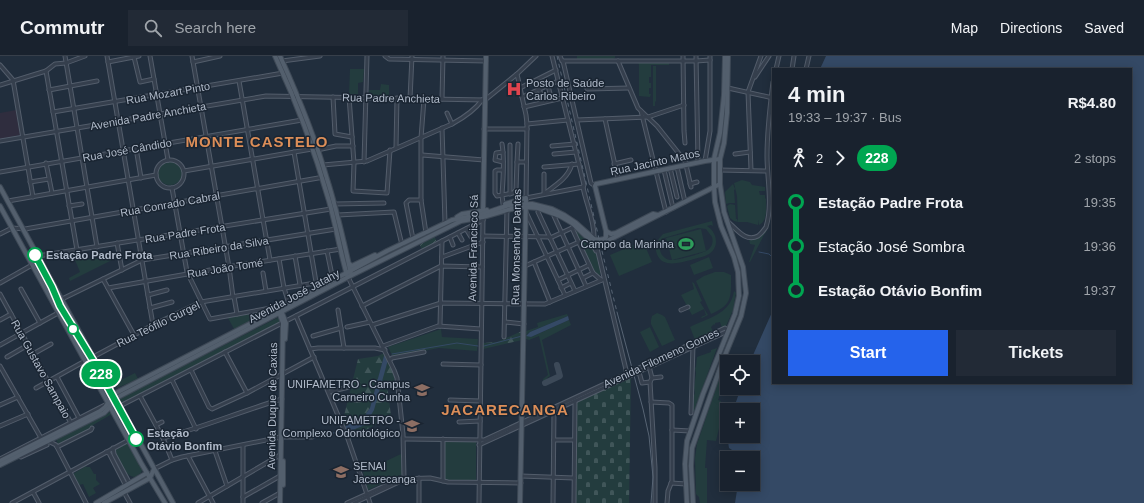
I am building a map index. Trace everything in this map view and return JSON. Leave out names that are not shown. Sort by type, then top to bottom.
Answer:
[{"type":"main road","points":[[275,56],[295,96],[302,120],[323,165],[336,230],[349,274]]},
{"type":"main road","points":[[280,56],[335,204],[349,263],[349,274]]},
{"type":"main road","name":"Avenida Francisco Sá","points":[[483,215],[486,56]]},
{"type":"main road","points":[[693,503],[691,466],[692,448],[728,345],[744,308],[746,292],[745,275],[741,260],[726,221],[722,205],[720,184],[720,159],[724,143],[725,113],[724,56]]},
{"type":"main road","points":[[687,503],[685,455],[687,441],[709,378],[735,314],[739,292],[738,272],[734,257],[721,226],[715,202],[714,187],[714,159],[725,113],[728,88],[728,56]]},
{"type":"main road","name":"Rua Jacinto Matos","points":[[594,186],[618,179],[698,162],[720,159]]},
{"type":"main road","points":[[594,240],[606,242],[720,184]]},
{"type":"main road","points":[[594,186],[606,231],[604,238],[594,240]]},
{"type":"main road","points":[[0,187],[173,503]]},
{"type":"main road","points":[[483,215],[503,204],[526,198]]},
{"type":"main road","name":"Rua Monsenhor Dantas","points":[[520,503],[526,198]]},
{"type":"main road","points":[[510,202],[516,204]]},
{"type":"main road","name":"Avenida José Jatahy","points":[[280,312],[284,306],[311,295],[319,284],[349,274],[409,244],[462,214],[483,215],[504,206],[516,204],[550,212],[565,219],[574,227],[594,240]]},
{"type":"main road","points":[[0,206],[163,502]]},
{"type":"main road","name":"Avenida José Jatahy","points":[[416,239],[461,221],[507,209],[547,207],[564,215],[576,223],[594,240]]},
{"type":"main road","points":[[606,231],[611,234],[616,233],[653,214],[659,215]]},
{"type":"main road","name":"Avenida José Jatahy","points":[[115,397],[280,312],[387,251],[409,244]]},
{"type":"main road","points":[[349,263],[354,265],[387,251]]},
{"type":"main road","points":[[739,292],[742,290],[746,292]]},
{"type":"main road","name":"Avenida José Jatahy","points":[[0,460],[45,441],[56,438],[100,415],[115,397],[116,393],[270,313],[280,312]]},
{"type":"main road","name":"Avenida Duque de Caxias","points":[[280,312],[284,322],[282,437],[280,455],[282,471],[280,476],[281,503]]},
{"type":"main road","points":[[728,331],[737,327]]},
{"type":"main road","points":[[728,331],[730,332],[728,345]]},
{"type":"main road","name":"Avenida Duque de Caxias","points":[[281,503],[283,374]]},
{"type":"main road","points":[[709,378],[707,387],[712,389]]},
{"type":"main road","name":"Avenida José Jatahy","points":[[0,466],[38,447],[64,429],[109,405]]},
{"type":"main road","points":[[64,429],[69,424]]},
{"type":"main road","points":[[56,438],[57,446]]},
{"type":"main road","points":[[104,503],[150,478],[154,469]]},
{"type":"main road","points":[[96,503],[147,473]]},
{"type":"main road","points":[[686,484],[692,484]]},
{"type":"street","points":[[65,56],[97,247]]},
{"type":"street","points":[[0,85],[46,71],[55,64],[66,63],[85,56]]},
{"type":"street","points":[[107,56],[154,325]]},
{"type":"street","points":[[108,62],[139,56]]},
{"type":"street","points":[[150,56],[168,160]]},
{"type":"street","points":[[192,56],[237,314]]},
{"type":"street","points":[[193,62],[220,56]]},
{"type":"street","points":[[282,61],[299,57],[320,56]]},
{"type":"street","points":[[364,162],[367,56]]},
{"type":"street","points":[[442,99],[443,56]]},
{"type":"street","points":[[530,56],[530,62]]},
{"type":"street","points":[[323,165],[364,162],[452,124],[464,117],[517,74],[536,56]]},
{"type":"street","points":[[552,56],[575,144],[584,185],[582,187],[593,225],[594,240],[603,273],[604,284],[627,374]]},
{"type":"street","points":[[560,56],[563,61],[577,120],[590,183],[594,186]]},
{"type":"street","points":[[617,56],[617,61],[637,105],[687,165],[690,186],[697,182]]},
{"type":"street","points":[[646,56],[646,61]]},
{"type":"street","points":[[683,56],[685,143]]},
{"type":"street","points":[[696,56],[698,162]]},
{"type":"street","points":[[751,170],[748,92],[761,56]]},
{"type":"street","points":[[751,82],[769,56]]},
{"type":"street","points":[[776,68],[779,56]]},
{"type":"street","points":[[792,68],[794,56]]},
{"type":"street","points":[[806,68],[809,56]]},
{"type":"street","points":[[134,57],[140,82],[154,79]]},
{"type":"street","points":[[386,57],[443,61],[486,61]]},
{"type":"street","points":[[410,98],[412,58]]},
{"type":"street","points":[[563,61],[696,61],[710,58],[710,131],[705,161]]},
{"type":"street","points":[[0,65],[13,82],[33,197]]},
{"type":"street","points":[[520,88],[556,70]]},
{"type":"street","points":[[46,71],[77,250]]},
{"type":"street","name":"Rua Mozart Pinto","points":[[53,112],[283,73]]},
{"type":"street","name":"Rua Monsenhor Dantas","points":[[517,74],[527,124],[526,198]]},
{"type":"street","points":[[239,80],[270,260]]},
{"type":"street","points":[[49,90],[97,81]]},
{"type":"street","points":[[522,97],[558,81]]},
{"type":"street","points":[[548,85],[550,94]]},
{"type":"street","points":[[587,89],[629,88]]},
{"type":"street","points":[[726,221],[746,237],[754,237],[761,234],[764,230],[767,219],[767,154],[772,97],[728,88]]},
{"type":"street","points":[[539,89],[544,102]]},
{"type":"street","name":"Avenida Padre Anchieta","points":[[0,141],[266,96],[295,96]]},
{"type":"street","name":"Rua Padre Anchieta","points":[[295,96],[484,100]]},
{"type":"street","points":[[333,97],[335,134],[352,137]]},
{"type":"street","points":[[350,97],[354,163],[352,189],[354,191],[387,194],[390,150]]},
{"type":"street","points":[[396,147],[397,98]]},
{"type":"street","points":[[524,106],[562,98]]},
{"type":"street","points":[[424,99],[421,200],[426,233]]},
{"type":"street","points":[[577,120],[648,117],[684,105]]},
{"type":"street","points":[[641,111],[666,212]]},
{"type":"street","points":[[448,113],[452,124]]},
{"type":"street","points":[[605,119],[618,179]]},
{"type":"street","name":"Rua José Cândido","points":[[0,172],[302,120]]},
{"type":"street","points":[[527,124],[568,120]]},
{"type":"street","points":[[442,128],[445,224]]},
{"type":"street","points":[[484,129],[527,129]]},
{"type":"street","points":[[502,144],[503,204]]},
{"type":"street","points":[[518,144],[517,163],[516,190],[510,194],[495,195],[495,172],[517,163],[526,162]]},
{"type":"street","points":[[552,146],[575,144]]},
{"type":"street","points":[[510,145],[510,194]]},
{"type":"street","points":[[184,171],[294,152],[336,146],[353,146]]},
{"type":"street","points":[[136,148],[141,178]]},
{"type":"street","points":[[294,152],[311,254],[319,284]]},
{"type":"street","points":[[503,152],[496,153],[495,160],[503,162]]},
{"type":"street","points":[[554,154],[576,152]]},
{"type":"street","points":[[736,154],[750,152]]},
{"type":"street","points":[[422,155],[484,160]]},
{"type":"street","points":[[168,160],[177,161],[184,171],[182,180],[172,188],[160,184],[156,176],[160,164],[168,160]]},
{"type":"street","points":[[510,160],[517,163]]},
{"type":"street","points":[[614,164],[631,160]]},
{"type":"street","points":[[46,164],[52,193]]},
{"type":"street","points":[[544,194],[564,178],[572,164]]},
{"type":"street","points":[[544,167],[579,164]]},
{"type":"street","points":[[677,167],[686,202]]},
{"type":"street","points":[[670,168],[677,197]]},
{"type":"street","points":[[664,170],[673,208]]},
{"type":"street","points":[[720,170],[767,171]]},
{"type":"street","points":[[544,174],[544,194]]},
{"type":"street","points":[[8,201],[156,176]]},
{"type":"street","name":"Rua Conrado Cabral","points":[[12,228],[23,229],[92,218],[325,177]]},
{"type":"street","points":[[30,182],[49,179]]},
{"type":"street","points":[[526,198],[582,187]]},
{"type":"street","points":[[768,189],[772,187]]},
{"type":"street","points":[[172,188],[188,274],[210,320],[284,306]]},
{"type":"street","points":[[671,198],[684,196]]},
{"type":"street","points":[[416,239],[406,203],[409,200],[421,200]]},
{"type":"street","points":[[335,204],[384,203]]},
{"type":"street","points":[[69,206],[82,204]]},
{"type":"street","points":[[526,207],[565,296]]},
{"type":"street","name":"Rua Padre Frota","points":[[38,256],[331,209]]},
{"type":"street","points":[[504,337],[507,209]]},
{"type":"street","points":[[338,215],[394,212],[402,245]]},
{"type":"street","points":[[538,212],[575,291]]},
{"type":"street","name":"Avenida José Jatahy","points":[[120,406],[466,229],[483,215]]},
{"type":"street","name":"Avenida Francisco Sá","points":[[479,503],[483,215]]},
{"type":"street","points":[[554,216],[586,286]]},
{"type":"street","points":[[483,236],[550,237],[574,227],[593,273],[604,284]]},
{"type":"street","points":[[0,234],[12,228]]},
{"type":"street","points":[[466,229],[470,237]]},
{"type":"street","name":"Rua Ribeiro da Silva","points":[[62,299],[142,260],[336,230]]},
{"type":"street","points":[[458,233],[462,240]]},
{"type":"street","points":[[450,237],[453,245]]},
{"type":"street","points":[[594,240],[598,254]]},
{"type":"street","points":[[440,326],[442,241]]},
{"type":"street","points":[[442,257],[483,242]]},
{"type":"street","points":[[525,266],[579,242]]},
{"type":"street","points":[[117,243],[122,270]]},
{"type":"street","name":"Rua João Tomé","points":[[108,288],[341,249]]},
{"type":"street","points":[[327,251],[333,280]]},
{"type":"street","points":[[295,256],[300,285]]},
{"type":"street","points":[[279,259],[284,288],[290,304]]},
{"type":"street","points":[[534,262],[550,302]]},
{"type":"street","points":[[0,282],[32,265]]},
{"type":"street","points":[[558,280],[589,265]]},
{"type":"street","points":[[362,306],[442,266],[482,267]]},
{"type":"street","points":[[263,273],[266,291]]},
{"type":"street","points":[[583,278],[593,273]]},
{"type":"street","points":[[347,327],[371,323],[441,303],[545,304],[586,286],[599,279],[603,273]]},
{"type":"street","points":[[349,274],[353,287],[390,360],[397,378],[404,439],[404,478]]},
{"type":"street","points":[[104,279],[134,335]]},
{"type":"street","points":[[561,288],[571,283]]},
{"type":"street","name":"Rua Teófilo Gurgel","points":[[93,357],[201,302],[300,285],[319,284]]},
{"type":"street","points":[[21,289],[40,323]]},
{"type":"street","points":[[148,295],[166,290]]},
{"type":"street","name":"Rua Gustavo Sampaio","points":[[0,294],[34,354],[69,424]]},
{"type":"street","points":[[150,308],[172,302]]},
{"type":"street","points":[[681,310],[688,307]]},
{"type":"street","points":[[264,310],[268,310],[270,313]]},
{"type":"street","points":[[338,310],[344,348]]},
{"type":"street","points":[[0,345],[58,313]]},
{"type":"street","points":[[0,320],[11,314]]},
{"type":"street","points":[[296,316],[330,392],[370,503]]},
{"type":"street","points":[[505,322],[524,324]]},
{"type":"street","points":[[383,346],[440,326],[481,329]]},
{"type":"street","points":[[313,336],[341,328]]},
{"type":"street","name":"Avenida Filomeno Gomes","points":[[479,445],[627,374],[728,331]]},
{"type":"street","points":[[34,354],[50,344]]},
{"type":"street","points":[[7,356],[28,345]]},
{"type":"street","points":[[691,412],[694,369],[693,345]]},
{"type":"street","points":[[310,349],[375,348],[385,350]]},
{"type":"street","points":[[225,352],[247,393]]},
{"type":"street","points":[[390,360],[392,358],[424,352]]},
{"type":"street","points":[[191,370],[210,409],[247,393],[314,358]]},
{"type":"street","points":[[36,388],[85,361]]},
{"type":"street","points":[[443,364],[481,366]]},
{"type":"street","points":[[649,365],[652,378],[650,382],[655,468],[655,503]]},
{"type":"street","name":"Avenida Filomeno Gomes","points":[[575,399],[638,372],[649,365]]},
{"type":"street","points":[[0,366],[45,441],[57,446],[86,503]]},
{"type":"street","points":[[638,372],[642,383],[650,382]]},
{"type":"street","points":[[57,377],[80,418]]},
{"type":"street","points":[[652,378],[661,377]]},
{"type":"street","points":[[172,380],[196,429]]},
{"type":"street","points":[[330,392],[349,387]]},
{"type":"street","points":[[140,396],[156,424],[172,460]]},
{"type":"street","points":[[0,405],[18,397]]},
{"type":"street","points":[[163,438],[196,429],[282,399]]},
{"type":"street","points":[[574,503],[575,399]]},
{"type":"street","points":[[450,400],[480,401]]},
{"type":"street","points":[[651,402],[671,404],[672,476],[668,491],[667,503]]},
{"type":"street","name":"Avenida José Jatahy","points":[[45,441],[69,424],[109,405]]},
{"type":"street","points":[[553,503],[554,409]]},
{"type":"street","points":[[0,426],[28,414]]},
{"type":"street","points":[[459,422],[480,421]]},
{"type":"street","points":[[156,424],[162,422]]},
{"type":"street","name":"Avenida Filomeno Gomes","points":[[404,439],[484,440],[522,424]]},
{"type":"street","points":[[57,446],[92,428]]},
{"type":"street","points":[[672,430],[690,431]]},
{"type":"street","points":[[154,469],[172,460],[215,450],[243,446],[282,437],[312,437]]},
{"type":"street","points":[[443,439],[443,481]]},
{"type":"street","points":[[12,503],[129,440]]},
{"type":"street","points":[[554,440],[574,440]]},
{"type":"street","points":[[243,446],[243,503]]},
{"type":"street","points":[[113,448],[114,454],[128,485]]},
{"type":"street","points":[[215,450],[227,486]]},
{"type":"street","points":[[106,452],[109,453],[128,485]]},
{"type":"street","points":[[198,503],[280,455]]},
{"type":"street","points":[[188,456],[213,503]]},
{"type":"street","points":[[243,497],[280,476]]},
{"type":"street","points":[[521,476],[574,478]]},
{"type":"street","points":[[354,503],[404,478],[430,478],[443,481],[521,482]]},
{"type":"street","points":[[419,478],[419,503]]},
{"type":"street","points":[[671,483],[686,484]]},
{"type":"street","points":[[33,492],[39,503]]},
{"type":"street","points":[[124,492],[130,503]]},
{"type":"street","points":[[262,503],[280,493]]},
{"type":"street","points":[[348,503],[368,495]]},
{"type":"shaded area","points":[[16,110],[20,135],[0,139],[0,113]]},
{"type":"green space","points":[[577,56],[615,56],[615,58],[577,59]]},
{"type":"green space","points":[[638,62],[669,62],[669,65],[651,65],[651,77],[649,77],[649,83],[651,83],[651,88],[649,88],[649,94],[651,94],[650,97],[639,96]]},
{"type":"green space","points":[[653,66],[656,66],[655,106],[653,106]]},
{"type":"green space","points":[[350,69],[364,69],[363,82],[358,83],[358,94],[349,94]]},
{"type":"green space","points":[[381,84],[389,85],[389,96],[369,95],[369,90],[380,90]]},
{"type":"green space","points":[[170,161],[179,164],[182,173],[179,182],[170,185],[161,182],[158,173],[161,164]]},
{"type":"green space","points":[[742,180],[750,182],[752,185],[765,187],[765,191],[759,191],[760,195],[765,195],[766,214],[764,221],[759,225],[758,220],[758,225],[747,222],[738,222],[737,196],[734,183]]},
{"type":"green space","points":[[733,184],[735,189],[735,203],[726,204],[725,192]]},
{"type":"green space","points":[[730,204],[735,205],[736,219],[738,222],[730,218],[727,206]]},
{"type":"green space","points":[[712,221],[713,226],[707,226],[715,236],[716,244],[715,248],[705,256],[676,263],[666,263],[658,257],[656,251],[657,242],[663,234]],"holes":[[[698,228],[706,229],[712,237],[713,242],[710,248],[706,251],[673,260],[666,259],[661,254],[660,244],[664,238]]]},
{"type":"green space","points":[[768,225],[766,233],[749,262],[755,245],[750,244],[749,239],[760,235]]},
{"type":"green space","points":[[575,228],[593,247],[601,272],[599,276],[587,260]]},
{"type":"green space","name":"Campo da Marinha","points":[[701,229],[706,251],[672,260],[666,238]]},
{"type":"green space","points":[[434,236],[437,242],[422,250],[419,243]]},
{"type":"green space","points":[[643,241],[652,262],[619,276],[610,255]]},
{"type":"green space","points":[[709,257],[713,268],[694,275],[690,265]]},
{"type":"green space","points":[[110,258],[112,260],[70,281],[69,278],[80,272],[75,260]]},
{"type":"green space","points":[[715,272],[724,272],[731,275],[731,289],[727,303],[718,311],[711,314],[696,281]]},
{"type":"green space","points":[[692,282],[694,283],[702,301],[700,302],[708,315],[702,318],[701,317],[706,315],[704,309],[692,315],[681,295],[694,289]]},
{"type":"green space","points":[[734,291],[736,293],[733,310],[726,326],[722,328],[720,322],[715,323],[715,325],[714,324],[711,327],[713,332],[695,340],[690,327],[711,318],[724,310],[732,299]]},
{"type":"green space","points":[[261,312],[263,315],[234,329],[228,318]]},
{"type":"green space","points":[[657,313],[665,317],[675,340],[662,346],[651,324],[652,316]]},
{"type":"green space","points":[[567,314],[568,316],[530,332],[526,335],[526,331],[538,327],[537,323]]},
{"type":"green space","points":[[279,317],[280,323],[121,403],[119,399]]},
{"type":"green space","points":[[569,320],[571,325],[542,340],[550,376],[547,378],[547,381],[544,382],[543,379],[548,375],[539,336],[529,340],[526,339],[526,335],[531,337]]},
{"type":"green space","points":[[650,327],[659,347],[650,352],[640,332]]},
{"type":"green space","points":[[441,329],[442,337],[478,339],[477,351],[439,348],[393,357],[388,347]]},
{"type":"green space","points":[[522,331],[522,340],[483,349],[483,343],[497,342]]},
{"type":"green space","points":[[717,348],[694,411],[692,412],[694,404],[693,397],[695,393],[695,368],[697,357]]},
{"type":"green space","points":[[384,353],[386,356],[384,357],[370,408],[363,418],[345,426],[343,420],[358,359],[378,356]]},
{"type":"green space","points":[[388,360],[393,370],[395,383],[387,384],[391,416],[350,439],[348,432],[365,425],[369,417]]},
{"type":"green space","points":[[135,373],[138,379],[117,388],[115,383]]},
{"type":"green space","points":[[720,377],[720,395],[718,400],[721,401],[719,411],[720,424],[716,441],[707,440],[705,468],[707,468],[707,503],[700,503],[699,497],[696,494],[695,458],[697,444]]},
{"type":"green space","points":[[631,378],[629,503],[575,503],[576,403]]},
{"type":"green space","points":[[110,412],[112,414],[93,425],[90,429],[58,444],[56,439]]},
{"type":"green space","points":[[445,441],[476,442],[476,480],[446,480],[444,478]]},
{"type":"green space","points":[[128,442],[143,468],[141,473],[135,477],[131,476],[125,471],[115,452]]},
{"type":"green space","points":[[401,454],[402,474],[368,490],[363,472]]},
{"type":"green space","points":[[86,466],[90,467],[94,474],[96,474],[96,480],[100,484],[93,488],[96,493],[89,497],[83,484],[79,485],[73,474]]},
{"type":"water","points":[[826,56],[1144,56],[1144,503],[735,503],[737,491],[760,491],[760,451],[732,450],[729,448],[728,443],[760,443],[760,403],[736,403],[738,395],[760,395],[760,355],[753,355],[772,312],[772,384],[1132,384],[1132,68],[820,68]]},
{"type":"water","points":[[568,316],[569,320],[531,337],[526,336],[530,332]]},
{"type":"water","points":[[384,356],[386,356],[388,360],[374,410],[365,425],[348,432],[345,426],[363,418],[370,408]]},
{"type":"waterway","points":[[759,252],[769,254],[772,256]]},
{"type":"waterway","points":[[484,346],[522,336]]},
{"type":"waterway","points":[[392,354],[457,343],[478,346]]},
{"type":"waterway","points":[[314,438],[341,431]]},
{"type":"taxiway","points":[[545,383],[560,376],[557,365]]},
{"type":"tram line","points":[[617,312],[649,436],[653,477],[651,503]]},
{"type":"railway","points":[[557,56],[617,312]]},
{"type":"bus line","name":"228","points":[[35,255],[60,306],[94,362],[136,439]]},
{"type":"place","name":"Posto de Saúde Carlos Ribeiro","points":[[514,89]]},
{"type":"place","name":"Campo da Marinha","points":[[686,244]]},
{"type":"place","name":"Estação Padre Frota","points":[[35,255]]},
{"type":"place","name":"UNIFAMETRO - Campus Carneiro Cunha","points":[[422,390]]},
{"type":"place","name":"UNIFAMETRO - Complexo Odontológico","points":[[412,426]]},
{"type":"place","name":"Estação Otávio Bonfim","points":[[136,439]]},
{"type":"place","name":"SENAI Jacarecanga","points":[[341,472]]},
{"type":"district","name":"MONTE CASTELO","points":[[257,142]]},
{"type":"district","name":"JACARECANGA","points":[[505,410]]}]
